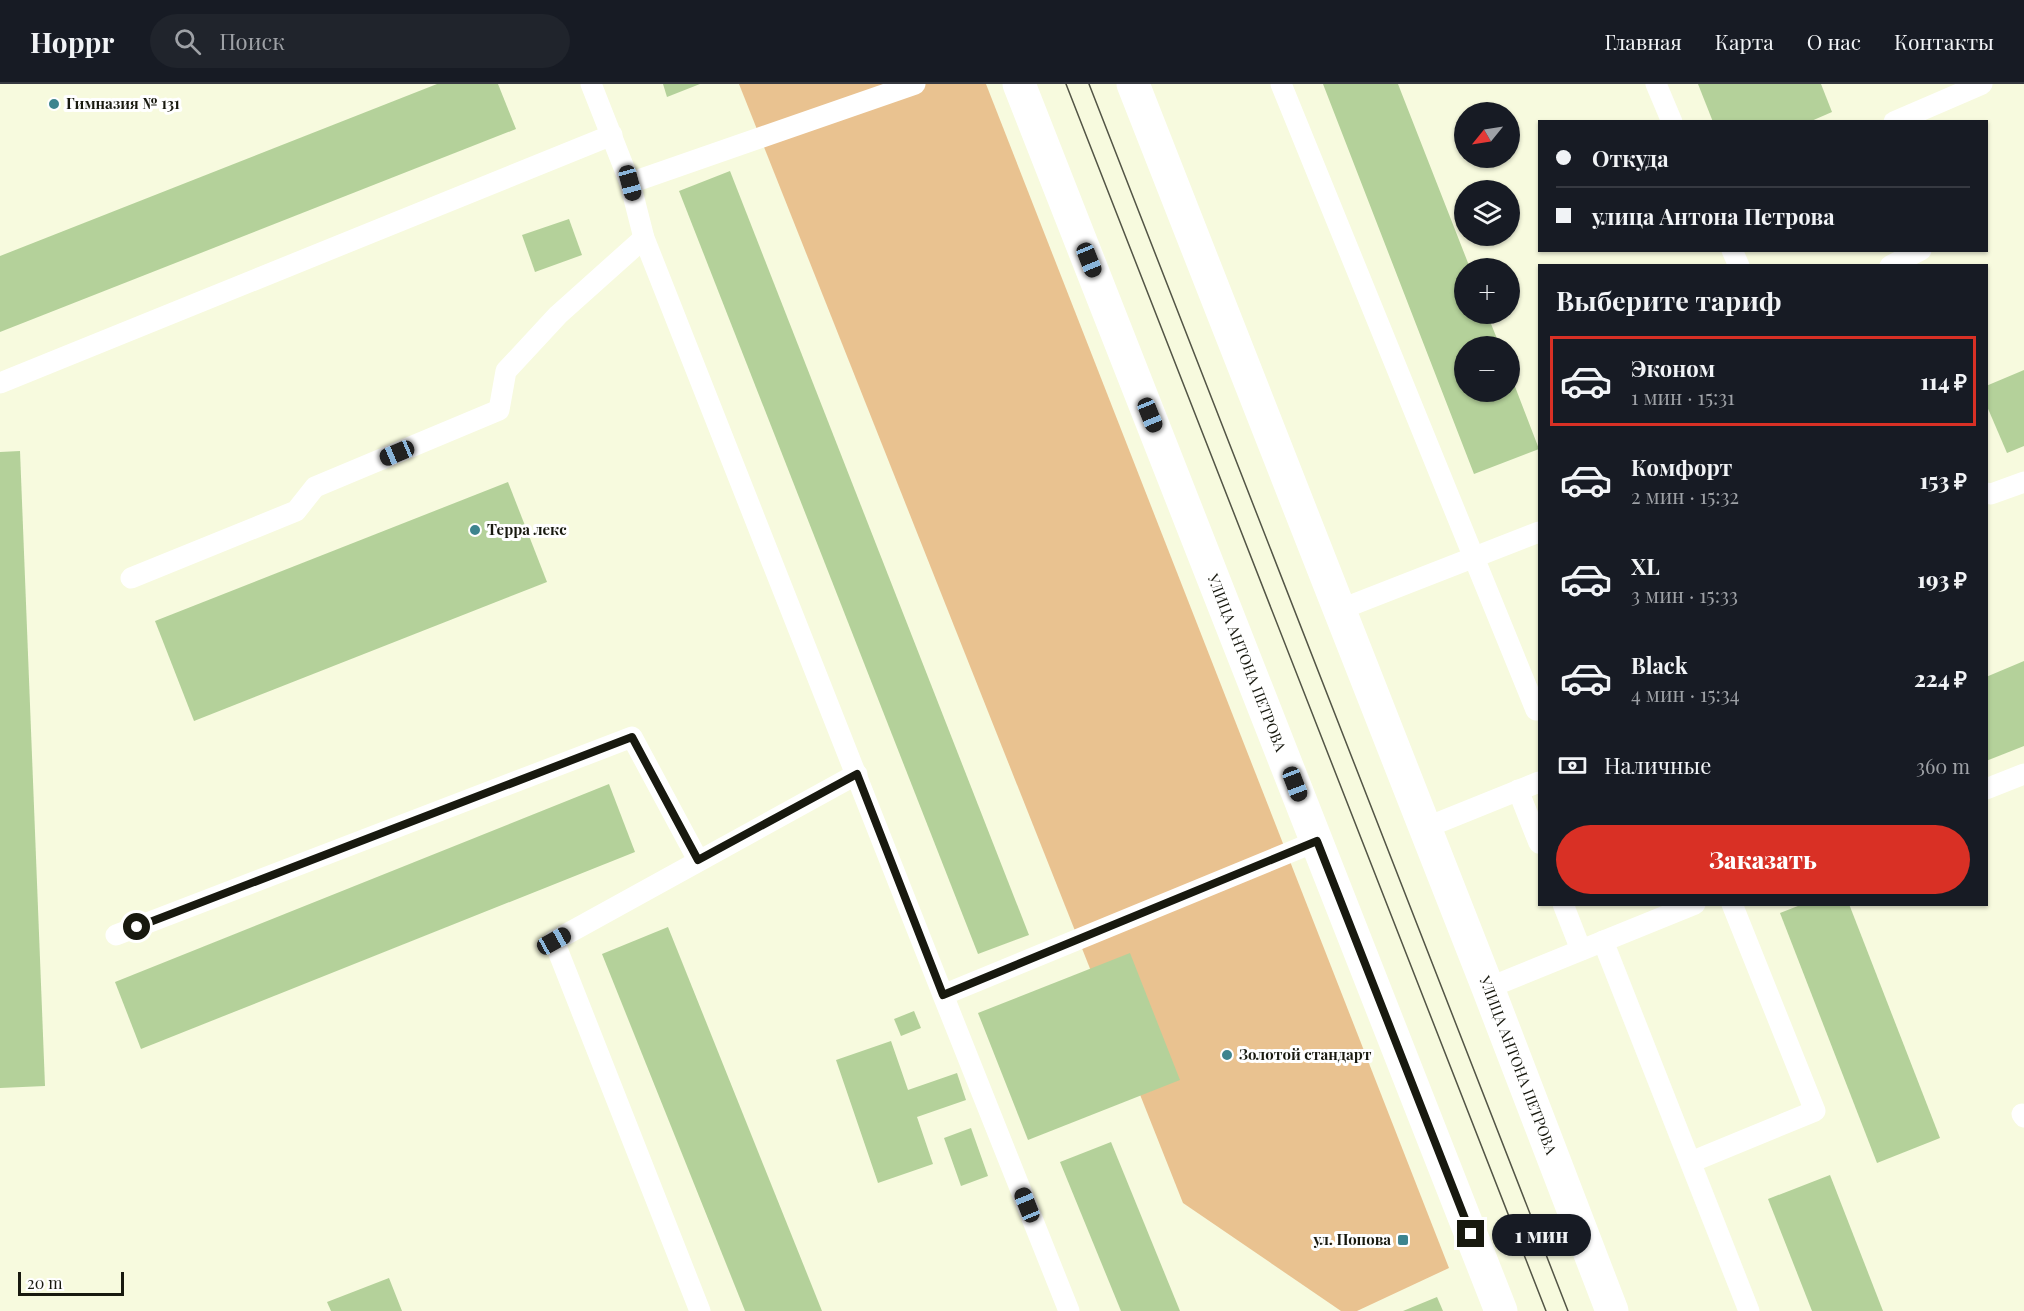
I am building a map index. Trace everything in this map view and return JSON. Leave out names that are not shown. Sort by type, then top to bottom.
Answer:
[{"type":"main road","name":"УЛИЦА АНТОНА ПЕТРОВА","points":[[1019,84],[1500,1311]]},
{"type":"main road","name":"УЛИЦА АНТОНА ПЕТРОВА","points":[[1133,84],[1488,988],[1612,1311]]},
{"type":"lane","points":[[591,84],[630,183],[644,238],[1069,1311]]},
{"type":"lane","points":[[630,183],[915,84]]},
{"type":"lane","points":[[1281,84],[1473,558],[1536,710],[1538,709]]},
{"type":"lane","points":[[1656,84],[1671,120]]},
{"type":"lane","points":[[1899,120],[1982,84]]},
{"type":"lane","points":[[0,384],[612,135]]},
{"type":"lane","points":[[131,578],[296,511],[315,487],[499,410],[506,371],[558,315],[644,238]]},
{"type":"lane","points":[[1894,264],[1918,252]]},
{"type":"lane","points":[[1988,493],[2024,482]]},
{"type":"lane","points":[[1339,610],[1538,532]]},
{"type":"lane","points":[[116,935],[632,737],[698,860]]},
{"type":"lane","points":[[700,1311],[554,941],[857,774]]},
{"type":"lane","points":[[1988,788],[2024,774]]},
{"type":"lane","points":[[1425,828],[1538,782]]},
{"type":"lane","points":[[1518,790],[1538,840]]},
{"type":"lane","points":[[943,995],[1317,841]]},
{"type":"lane","points":[[1564,906],[1581,950]]},
{"type":"lane","points":[[1488,988],[1690,906]]},
{"type":"lane","points":[[1691,1162],[1815,1111],[1733,906]]},
{"type":"lane","points":[[1604,941],[1749,1311]]},
{"type":"shaded area","points":[[739,84],[986,84],[1449,1268],[1357,1311],[1341,1311],[1183,1203]]},
{"type":"building","points":[[437,84],[498,84],[516,129],[0,332],[0,256]]},
{"type":"building","points":[[663,84],[700,84],[667,97]]},
{"type":"building","points":[[1323,84],[1398,84],[1454,227],[1454,246],[1461,246],[1466,258],[1454,258],[1454,324],[1491,324],[1496,336],[1454,336],[1454,402],[1520,402],[1520,400],[1538,449],[1474,474]]},
{"type":"building","points":[[1698,84],[1821,84],[1832,112],[1814,120],[1712,120]]},
{"type":"building","points":[[730,171],[1029,935],[978,954],[679,191]]},
{"type":"building","points":[[569,219],[582,255],[535,272],[522,235]]},
{"type":"building","points":[[2024,370],[2024,446],[2007,453],[1988,409],[1988,385]]},
{"type":"building","points":[[20,451],[45,1086],[0,1088],[0,452]]},
{"type":"building","points":[[508,482],[547,582],[194,721],[155,621]]},
{"type":"building","points":[[2024,661],[2024,746],[1988,760],[1988,676]]},
{"type":"building","points":[[609,784],[635,852],[141,1049],[115,982]]},
{"type":"building","points":[[1798,906],[1850,906],[1940,1138],[1877,1163],[1780,913]]},
{"type":"building","points":[[668,927],[822,1311],[745,1311],[602,954]]},
{"type":"building","points":[[1130,953],[1180,1080],[1028,1140],[978,1013]]},
{"type":"building","points":[[914,1011],[921,1028],[901,1036],[894,1019]]},
{"type":"building","points":[[891,1041],[908,1090],[957,1073],[966,1100],[917,1117],[933,1164],[878,1183],[836,1060]]},
{"type":"building","points":[[971,1128],[988,1176],[961,1186],[944,1138]]},
{"type":"building","points":[[1111,1142],[1180,1311],[1121,1311],[1060,1162]]},
{"type":"building","points":[[1830,1175],[1883,1311],[1812,1311],[1768,1199]]},
{"type":"building","points":[[389,1278],[402,1311],[331,1311],[327,1302]]},
{"type":"building","points":[[1437,1297],[1443,1311],[1403,1311]]},
{"type":"tram line","points":[[1066,84],[1546,1311]]},
{"type":"tram line","points":[[1089,84],[1568,1311]]},
{"type":"place","name":"Гимназия № 131","points":[[54,104]]},
{"type":"place","name":"Терра лекс","points":[[475,530]]},
{"type":"place","name":"Золотой стандарт","points":[[1227,1055]]},
{"type":"place","name":"ул. Попова","points":[[1403,1240]]},
{"type":"route","points":[[137,927],[632,737],[698,860],[857,774],[943,995],[1317,841],[1471,1234]]}]
